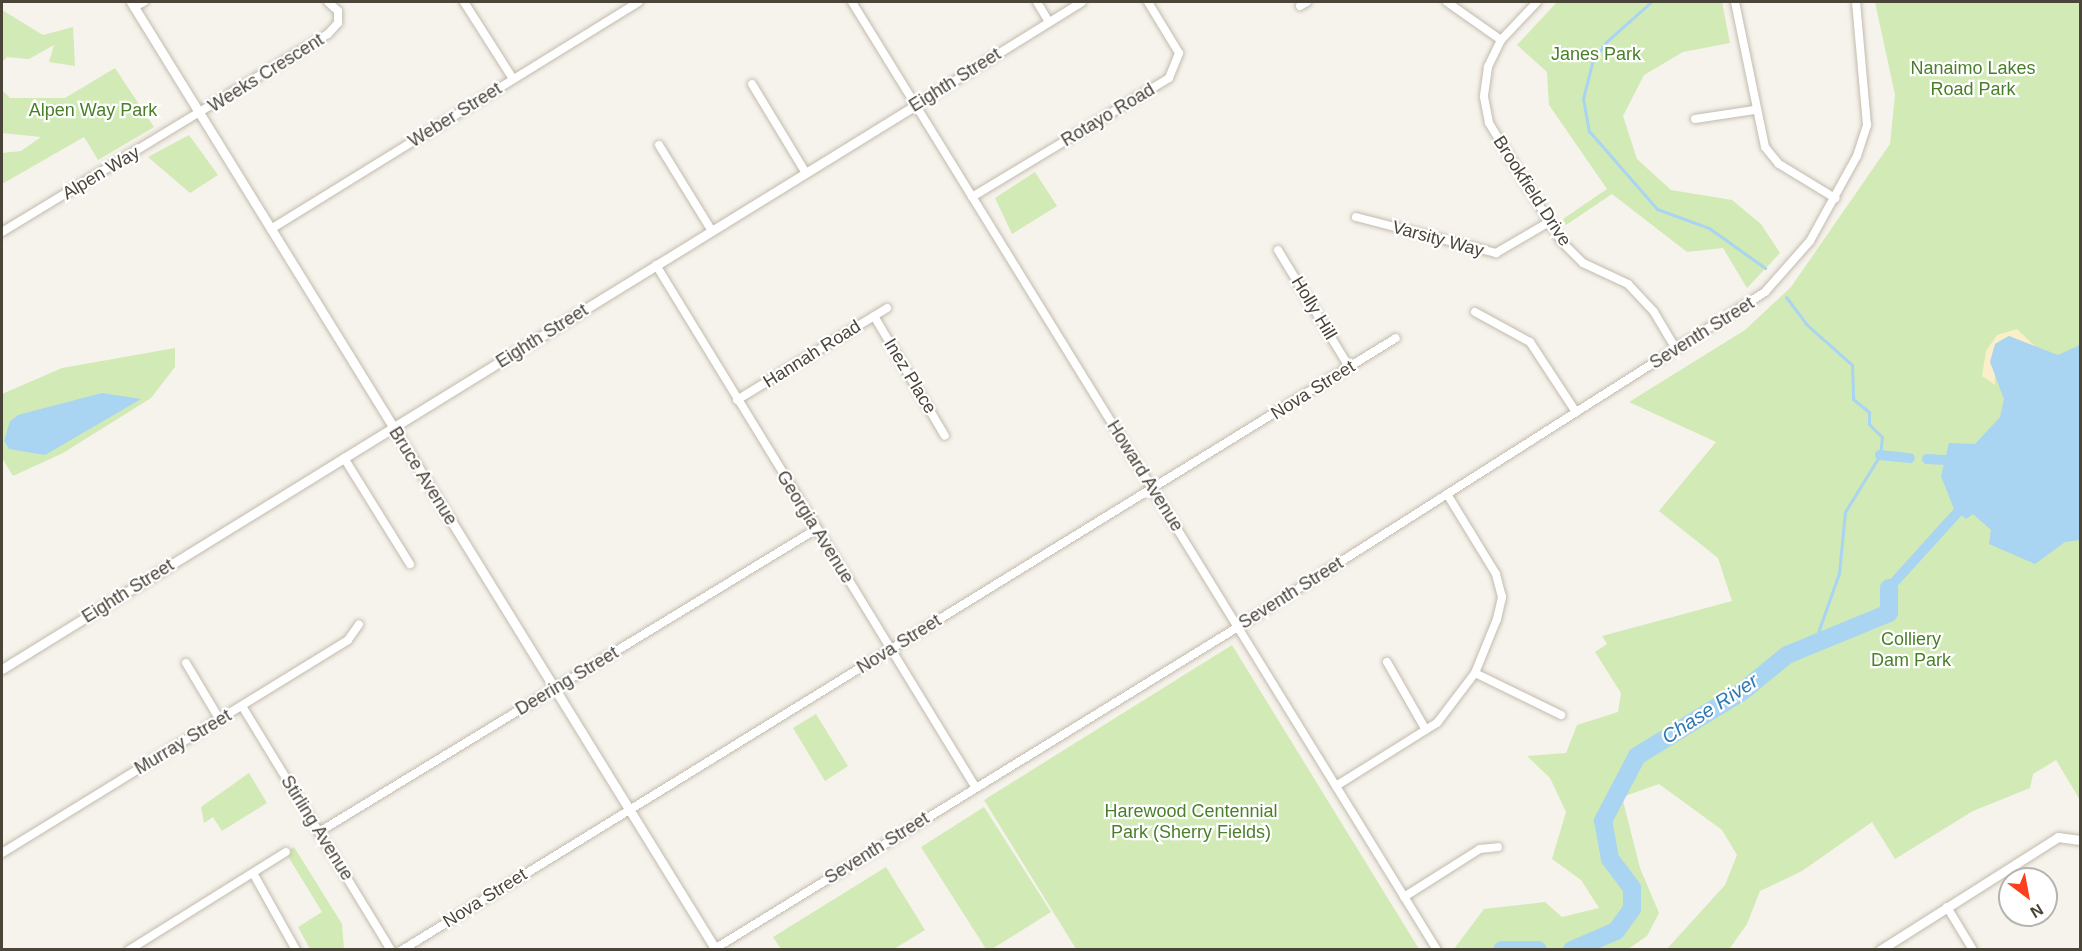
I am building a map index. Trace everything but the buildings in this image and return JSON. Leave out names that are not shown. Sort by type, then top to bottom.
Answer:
[{"type":"street","points":[[132,4],[144,2]]},
{"type":"street","name":"Weeks Crescent","points":[[200,114],[328,34],[338,23],[338,11],[328,2]]},
{"type":"street","points":[[464,2],[513,79]]},
{"type":"street","name":"Weber Street","points":[[271,229],[638,2]]},
{"type":"street","name":"Howard Avenue","points":[[852,2],[1437,950]]},
{"type":"street","points":[[1037,2],[1049,22]]},
{"type":"street","name":"Eighth Street","points":[[2,669],[1082,2]]},
{"type":"street","name":"Rotayo Road","points":[[972,197],[1169,78],[1179,53],[1148,2]]},
{"type":"street","points":[[1447,2],[1501,40]]},
{"type":"street","name":"Brookfield Drive","points":[[1537,2],[1501,40],[1484,97],[1489,123],[1549,222],[1583,264],[1628,284],[1654,312],[1676,349]]},
{"type":"street","points":[[1735,2],[1754,110],[1766,147],[1779,164],[1835,198]]},
{"type":"street","name":"Seventh Street","points":[[715,949],[1238,627],[1765,292],[1810,241],[1835,198],[1867,125],[1856,2]]},
{"type":"street","name":"Bruce Avenue","points":[[132,4],[715,949]]},
{"type":"street","points":[[752,84],[806,173]]},
{"type":"street","points":[[1695,119],[1754,110]]},
{"type":"street","name":"Alpen Way","points":[[2,232],[200,114]]},
{"type":"street","points":[[658,145],[712,231]]},
{"type":"street","name":"Varsity Way","points":[[1356,217],[1496,254],[1549,222]]},
{"type":"street","name":"Holly Hill","points":[[1278,250],[1349,367]]},
{"type":"street","name":"Georgia Avenue","points":[[656,266],[888,650],[976,788]]},
{"type":"street","name":"Hannah Road","points":[[737,400],[887,308]]},
{"type":"street","points":[[1474,312],[1530,342],[1576,412]]},
{"type":"street","name":"Inez Place","points":[[874,316],[945,436]]},
{"type":"street","name":"Nova Street","points":[[402,950],[1396,338]]},
{"type":"street","points":[[344,458],[410,564]]},
{"type":"street","points":[[1336,786],[1426,730],[1475,674],[1502,597],[1496,574],[1447,494]]},
{"type":"street","name":"Deering Street","points":[[319,832],[815,530]]},
{"type":"street","name":"Murray Street","points":[[2,853],[348,640],[359,624]]},
{"type":"street","points":[[1387,662],[1426,730]]},
{"type":"street","points":[[186,663],[220,720]]},
{"type":"street","points":[[1475,674],[1561,715]]},
{"type":"street","name":"Stirling Avenue","points":[[242,706],[391,950]]},
{"type":"street","points":[[1880,950],[2058,837],[2077,838]]},
{"type":"street","points":[[1404,897],[1480,849],[1498,847]]},
{"type":"street","points":[[129,950],[286,852]]},
{"type":"street","points":[[253,873],[296,950]]},
{"type":"street","points":[[1947,907],[1973,950]]},
{"type":"green space","name":"Janes Park","points":[[1557,2],[1722,2],[1730,43],[1683,52],[1644,75],[1623,116],[1637,159],[1671,190],[1732,200],[1761,224],[1780,253],[1747,288],[1723,248],[1687,252],[1612,194],[1566,225],[1563,219],[1607,189],[1549,105],[1547,72],[1517,45]]},
{"type":"green space","name":"Colliery Dam Park","points":[[1875,2],[2080,2],[2080,800],[2056,760],[2033,774],[2030,788],[1973,811],[1895,859],[1872,822],[1802,871],[1760,891],[1747,924],[1730,948],[1666,950],[1725,885],[1737,855],[1722,830],[1659,784],[1625,796],[1623,801],[1640,868],[1659,913],[1647,936],[1628,949],[1454,949],[1484,909],[1545,902],[1562,917],[1599,908],[1581,880],[1552,859],[1566,812],[1550,778],[1527,756],[1566,753],[1577,725],[1618,712],[1621,693],[1595,652],[1607,644],[1602,636],[1732,601],[1718,558],[1659,511],[1716,442],[1629,402],[1745,330],[1791,287],[1890,144],[1895,95]]},
{"type":"green space","points":[[2,10],[43,35],[73,27],[75,66],[49,62],[54,45],[29,59],[7,57],[2,62]]},
{"type":"green space","points":[[115,68],[154,127],[98,160],[84,137],[2,184],[2,153],[21,151],[41,137],[2,133],[2,90],[10,98],[65,98]]},
{"type":"green space","name":"Alpen Way Park","points":[[189,135],[218,175],[190,193],[148,157]]},
{"type":"green space","points":[[1035,172],[1057,206],[1012,234],[995,198]]},
{"type":"green space","points":[[175,348],[175,367],[151,398],[63,453],[13,476],[2,458],[2,394],[62,368]]},
{"type":"green space","name":"Harewood Centennial Park (Sherry Fields)","points":[[1232,645],[1419,949],[1076,949],[984,800]]},
{"type":"green space","points":[[816,714],[848,766],[825,781],[793,728]]},
{"type":"green space","points":[[249,773],[267,803],[222,831],[213,817],[204,823],[201,807]]},
{"type":"green space","points":[[984,807],[1051,912],[992,949],[986,949],[921,847]]},
{"type":"green space","points":[[294,847],[342,924],[344,949],[310,949],[298,927],[322,912],[286,853]]},
{"type":"green space","points":[[886,867],[925,930],[894,949],[781,949],[773,937]]},
{"type":"sand","points":[[2017,329],[2037,348],[2009,336],[1995,344],[1995,385],[1982,376],[1986,351],[1997,335]]},
{"type":"water","points":[[2009,336],[2058,355],[2080,345],[2080,540],[2065,542],[2035,564],[1989,544],[1991,530],[1973,514],[1966,519],[1954,509],[1941,476],[1949,443],[1975,444],[2000,417],[2004,399],[1990,362],[1995,344]]},
{"type":"water","points":[[102,393],[141,399],[45,455],[9,449],[4,441],[10,421],[18,415]]},
{"type":"waterway","points":[[1651,2],[1606,42],[1592,63],[1583,98],[1589,131],[1657,209],[1709,228],[1765,268]]},
{"type":"waterway","points":[[1786,297],[1806,324],[1852,365],[1853,399],[1869,412],[1869,424],[1882,437],[1880,455],[1845,512],[1839,573],[1815,641]]},
{"type":"waterway","points":[[1880,455],[1910,458]]},
{"type":"waterway","points":[[1927,459],[1945,460]]},
{"type":"waterway","name":"Chase River","points":[[1889,588],[1958,512]]},
{"type":"waterway","name":"Chase River","points":[[1572,950],[1616,931],[1632,909],[1632,888],[1610,859],[1603,821],[1637,756],[1743,691],[1787,655],[1889,613],[1889,588]]},
{"type":"waterway","name":"Chase River","points":[[1502,950],[1538,950]]},
{"type":"park label","name":"Nanaimo Lakes Road Park","points":[[1973,79]]}]
